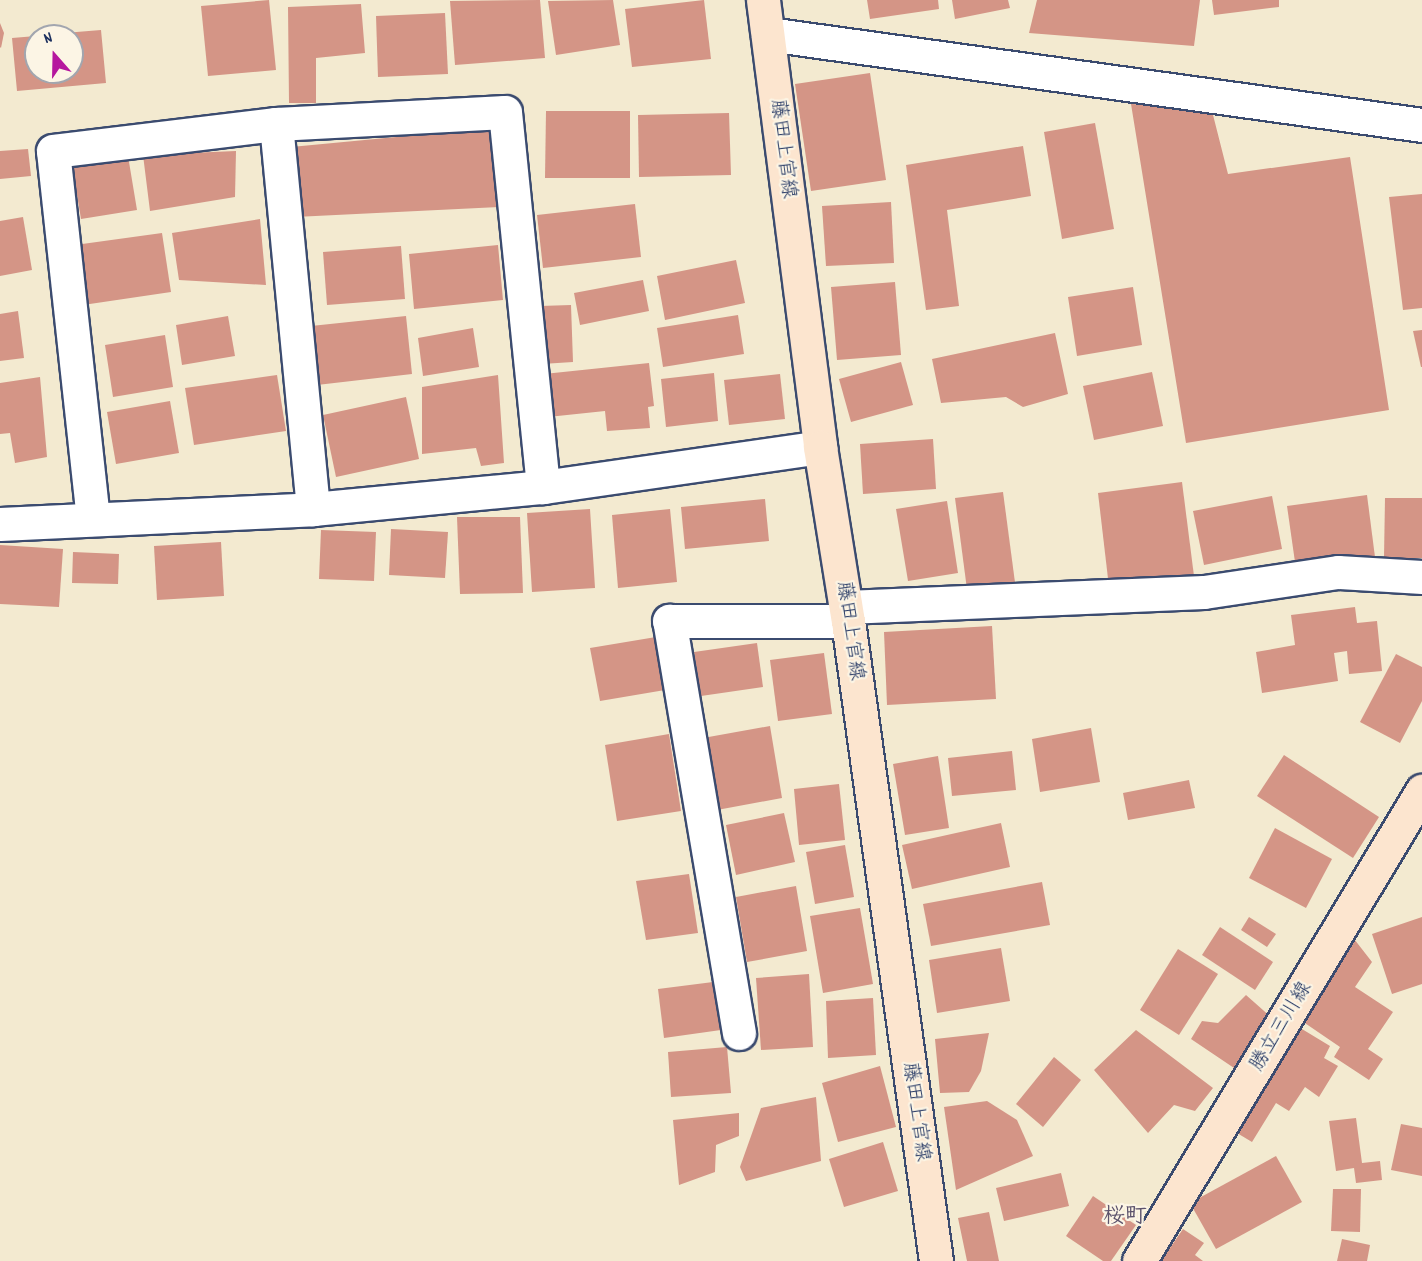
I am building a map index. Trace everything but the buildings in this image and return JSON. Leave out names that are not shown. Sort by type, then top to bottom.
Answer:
[{"type":"main road","name":"藤田上官線","points":[[763,0],[820,447],[847,614],[936,1261]]},
{"type":"main road","name":"勝立三川線","points":[[1139,1261],[1422,791]]},
{"type":"street","points":[[768,34],[1422,125]]},
{"type":"street","points":[[93,519],[53,151],[276,124],[505,112],[543,487]]},
{"type":"street","points":[[276,124],[313,509]]},
{"type":"street","points":[[0,524],[313,509],[543,487],[820,447]]},
{"type":"street","points":[[739,1034],[669,621],[847,614],[1204,592],[1338,572],[1422,577]]},
{"type":"district","name":"桜町","points":[[1125,1218]]}]
